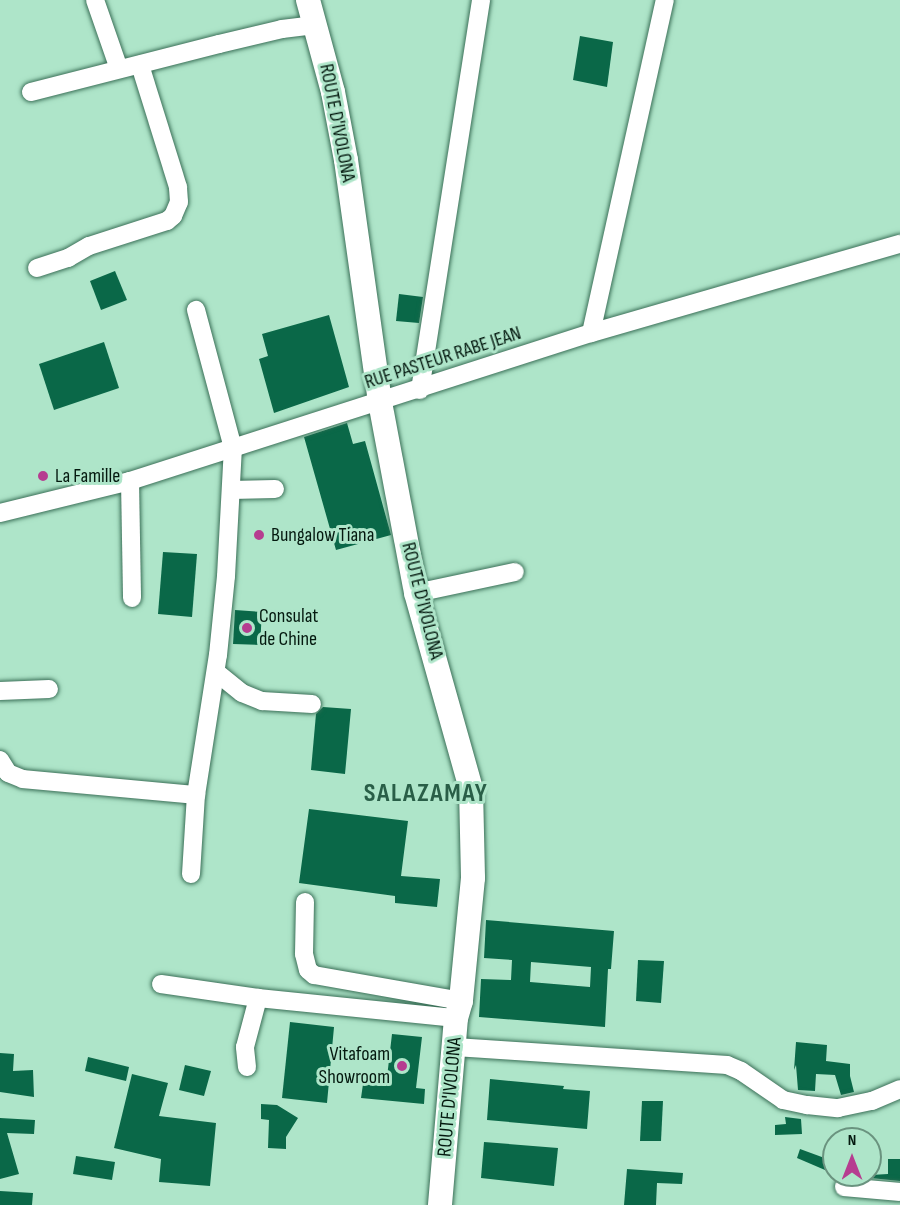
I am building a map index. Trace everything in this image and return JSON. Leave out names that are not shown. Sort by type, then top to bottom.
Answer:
[{"type":"main road","name":"ROUTE D'IVOLONA","points":[[308,0],[333,92],[346,160],[380,402],[416,593],[471,789],[473,878],[440,1205]]},
{"type":"street","points":[[95,0],[119,69]]},
{"type":"street","points":[[420,390],[481,0]]},
{"type":"street","points":[[591,333],[665,0]]},
{"type":"street","points":[[32,92],[272,32],[315,25]]},
{"type":"street","points":[[37,268],[68,258],[89,246],[167,221],[173,216],[179,202],[178,188],[140,65]]},
{"type":"street","name":"RUE PASTEUR RABE JEAN","points":[[0,513],[130,480],[420,390],[591,333],[900,244]]},
{"type":"street","points":[[191,874],[196,795],[216,672],[226,576],[233,448],[196,310]]},
{"type":"street","points":[[130,480],[132,597]]},
{"type":"street","points":[[231,490],[275,489]]},
{"type":"street","points":[[416,593],[515,572]]},
{"type":"street","points":[[216,672],[242,693],[262,701],[312,704]]},
{"type":"street","points":[[0,691],[49,689]]},
{"type":"street","points":[[0,760],[8,773],[23,779],[196,795]]},
{"type":"street","points":[[305,902],[304,954],[308,970],[314,975],[458,1010]]},
{"type":"street","points":[[161,984],[258,998],[458,1010]]},
{"type":"street","points":[[247,1067],[245,1047],[258,998]]},
{"type":"street","points":[[455,1047],[727,1065],[741,1071],[783,1100],[799,1104],[838,1107],[872,1101],[900,1089]]},
{"type":"street","points":[[844,1187],[900,1192]]},
{"type":"building","points":[[580,36],[613,42],[607,87],[573,80]]},
{"type":"building","points":[[115,271],[127,300],[101,310],[90,281]]},
{"type":"building","points":[[399,294],[423,297],[419,323],[396,321]]},
{"type":"building","points":[[329,315],[349,387],[274,413],[259,359],[268,356],[262,334]]},
{"type":"building","points":[[104,342],[119,388],[54,410],[39,364]]},
{"type":"building","points":[[347,423],[353,444],[365,441],[391,535],[336,550],[304,437]]},
{"type":"building","points":[[163,552],[197,554],[192,617],[158,614]]},
{"type":"building","name":"Consulat de Chine","points":[[235,610],[262,612],[260,645],[233,644]]},
{"type":"building","points":[[323,707],[351,709],[345,774],[311,770],[316,714]]},
{"type":"building","points":[[309,809],[408,821],[401,876],[440,879],[437,907],[395,903],[395,896],[299,883]]},
{"type":"building","points":[[486,920],[614,931],[611,969],[608,969],[605,1027],[479,1017],[481,979],[511,980],[512,960],[484,958]],"holes":[[[531,962],[591,967],[590,987],[530,982]]]},
{"type":"building","points":[[638,960],[664,961],[661,1003],[636,1001]]},
{"type":"building","points":[[290,1022],[334,1027],[327,1103],[282,1098]]},
{"type":"building","points":[[392,1034],[422,1037],[416,1088],[425,1089],[424,1104],[361,1098],[363,1084],[386,1086]]},
{"type":"building","points":[[796,1042],[827,1045],[826,1061],[850,1064],[854,1092],[841,1095],[835,1075],[816,1074],[815,1091],[798,1090],[796,1065],[794,1070]]},
{"type":"building","points":[[0,1053],[14,1054],[13,1071],[33,1070],[34,1097],[0,1092]]},
{"type":"building","points":[[88,1057],[129,1067],[126,1081],[85,1071]]},
{"type":"building","points":[[185,1065],[211,1071],[204,1096],[179,1090]]},
{"type":"building","points":[[132,1074],[168,1083],[159,1116],[216,1123],[210,1186],[159,1182],[161,1159],[114,1148]]},
{"type":"building","points":[[490,1079],[564,1086],[563,1089],[590,1091],[587,1129],[487,1120]]},
{"type":"building","points":[[642,1101],[663,1101],[661,1141],[640,1141]]},
{"type":"building","points":[[261,1104],[277,1105],[298,1118],[286,1137],[286,1149],[268,1148],[269,1120],[261,1119]]},
{"type":"building","points":[[785,1117],[801,1119],[802,1134],[775,1135],[775,1125],[786,1124]]},
{"type":"building","points":[[0,1118],[35,1120],[34,1134],[7,1133],[19,1174],[0,1179]]},
{"type":"building","points":[[484,1142],[558,1148],[554,1186],[481,1178]]},
{"type":"building","points":[[800,1149],[822,1157],[822,1169],[797,1158]]},
{"type":"building","points":[[76,1156],[115,1162],[112,1180],[73,1174]]},
{"type":"building","points":[[888,1159],[900,1159],[900,1181],[882,1179],[882,1174],[888,1174]]},
{"type":"building","points":[[627,1169],[683,1173],[682,1184],[657,1183],[656,1205],[624,1205]]},
{"type":"building","points":[[0,1191],[33,1193],[32,1205],[0,1205]]},
{"type":"place","name":"La Famille","points":[[43,476]]},
{"type":"place","name":"Bungalow Tiana","points":[[259,535]]},
{"type":"place","name":"Consulat de Chine","points":[[247,628]]},
{"type":"place","name":"Vitafoam Showroom","points":[[402,1066]]},
{"type":"district","name":"SALAZAMAY","points":[[426,794]]}]
